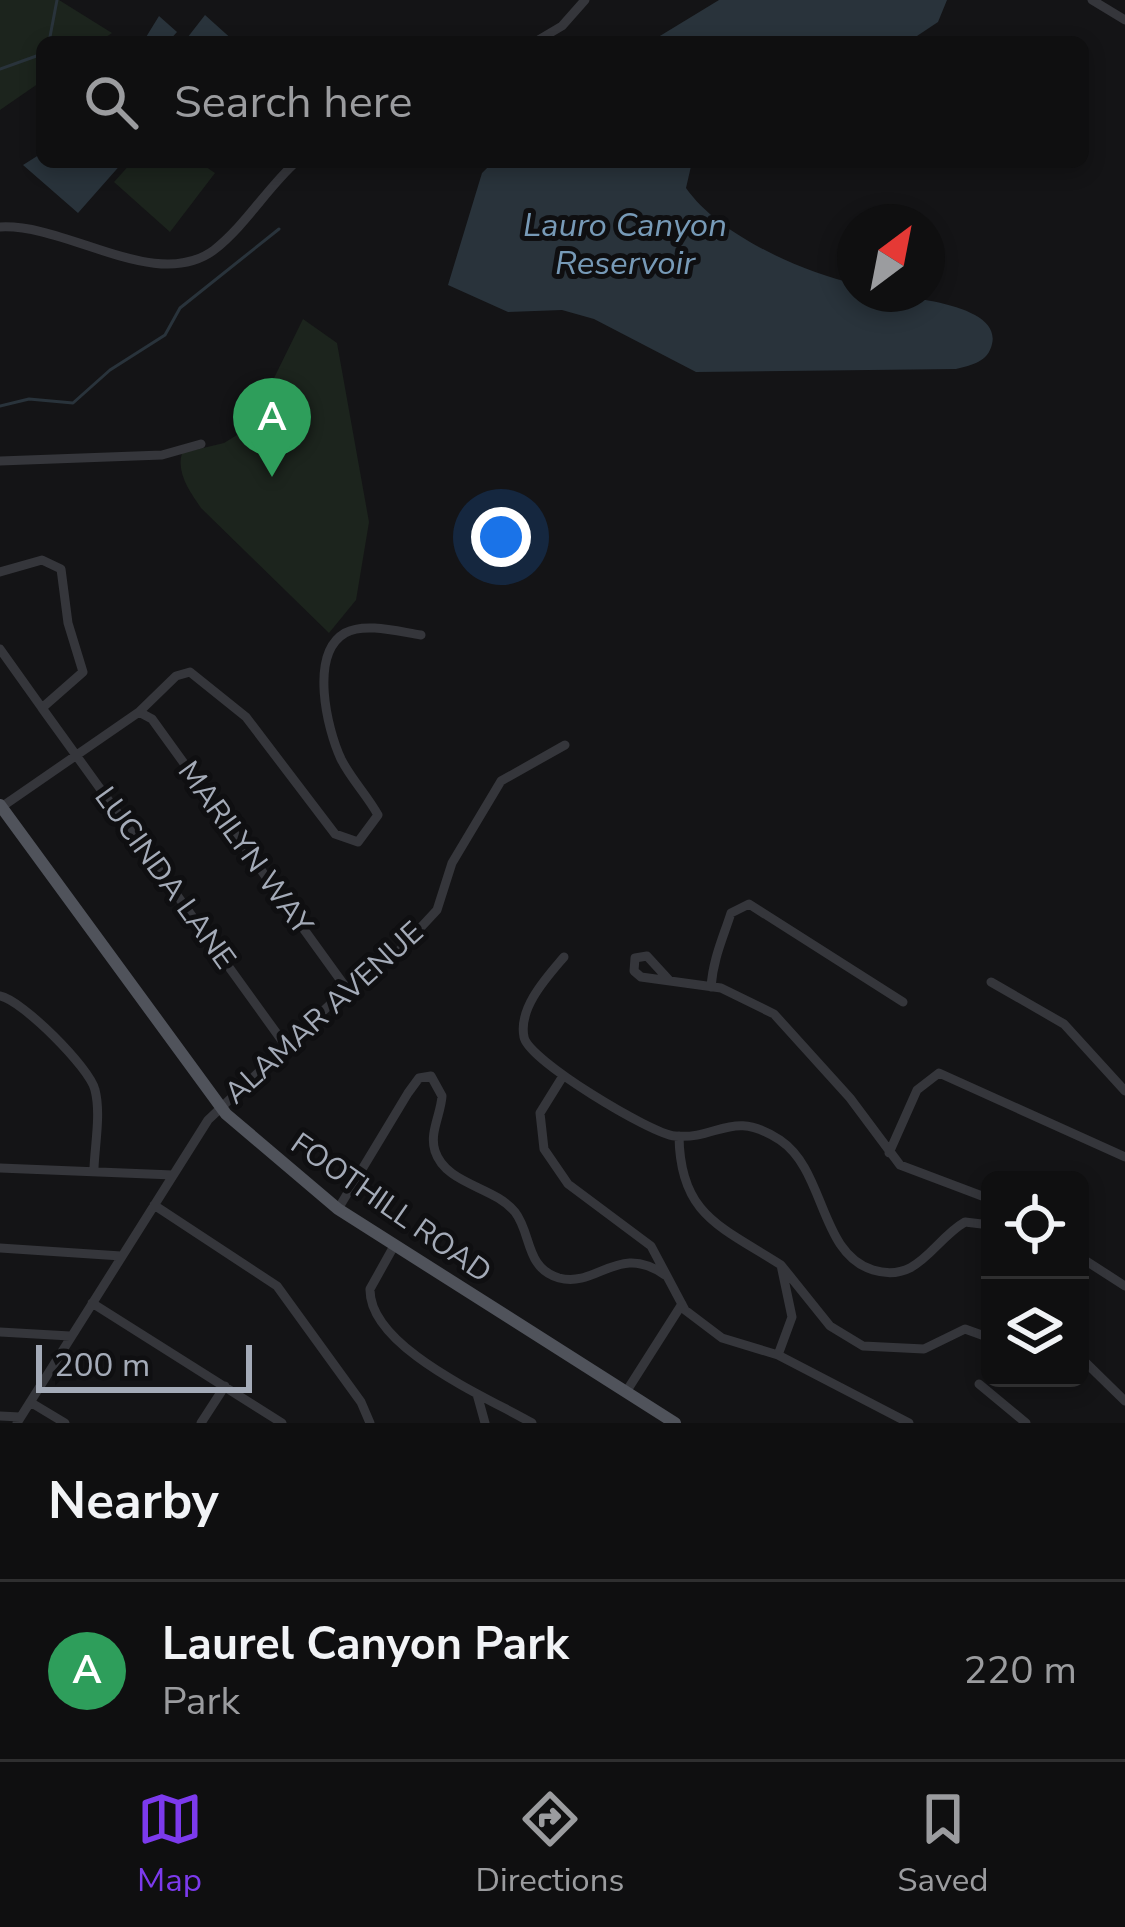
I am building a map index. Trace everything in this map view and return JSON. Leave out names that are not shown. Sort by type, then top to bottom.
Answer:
[{"type":"main road","name":"FOOTHILL ROAD","points":[[0,807],[220,1107],[338,1209],[675,1423]]},
{"type":"street","points":[[545,36],[562,26],[585,0]]},
{"type":"street","points":[[1092,0],[1125,20]]},
{"type":"street","points":[[0,227],[40,228],[146,263],[188,262],[218,247],[290,168]]},
{"type":"street","points":[[0,461],[162,455],[201,444]]},
{"type":"street","points":[[0,572],[46,560],[62,573],[68,623],[83,672],[42,708]]},
{"type":"street","points":[[0,807],[139,712],[176,676],[190,672],[246,717],[335,834],[358,842],[378,815],[338,754],[325,695],[331,650],[343,634],[362,628],[422,634]]},
{"type":"street","name":"LUCINDA LANE","points":[[0,649],[288,1049]]},
{"type":"street","name":"MARILYN WAY","points":[[139,712],[152,719],[347,989]]},
{"type":"street","name":"ALAMAR AVENUE","points":[[18,1420],[220,1107],[288,1049],[347,989],[397,953],[436,910],[452,863],[501,781],[566,745]]},
{"type":"street","points":[[711,986],[713,959],[726,940],[729,917],[736,906],[749,904],[904,1002]]},
{"type":"street","points":[[564,957],[528,1008],[524,1036],[529,1048],[563,1076],[679,1136],[730,1123],[778,1139],[813,1175],[844,1248],[873,1270],[901,1271],[921,1263],[965,1222],[981,1225]]},
{"type":"street","points":[[669,980],[711,986],[755,1003],[788,1027],[889,1153],[922,1177],[981,1196]]},
{"type":"street","points":[[991,982],[1064,1024],[1125,1091]]},
{"type":"street","points":[[0,996],[21,1005],[92,1081],[97,1099],[94,1168]]},
{"type":"street","points":[[889,1153],[917,1090],[939,1073],[1125,1157]]},
{"type":"street","points":[[338,1209],[408,1093],[419,1078],[431,1076],[442,1096],[434,1134],[437,1156],[457,1176],[514,1210],[530,1255],[548,1272],[573,1278],[609,1264],[640,1261],[669,1278]]},
{"type":"street","points":[[563,1076],[540,1114],[548,1157],[568,1184],[641,1236],[682,1304],[714,1334],[778,1355],[909,1423]]},
{"type":"street","points":[[679,1136],[682,1183],[692,1201],[781,1265],[830,1326],[863,1346],[924,1349],[965,1329],[981,1335]]},
{"type":"street","points":[[0,1168],[94,1168],[173,1175]]},
{"type":"street","points":[[154,1205],[277,1286],[361,1402],[370,1423]]},
{"type":"street","points":[[394,1246],[371,1285],[371,1304],[406,1347],[532,1423]]},
{"type":"street","points":[[0,1248],[121,1256]]},
{"type":"street","points":[[1089,1263],[1125,1286]]},
{"type":"street","points":[[778,1355],[793,1317],[781,1265]]},
{"type":"street","points":[[92,1303],[282,1423]]},
{"type":"street","points":[[626,1391],[682,1304]]},
{"type":"street","points":[[0,1332],[70,1336]]},
{"type":"street","points":[[1089,1366],[1125,1401]]},
{"type":"street","points":[[979,1384],[1026,1423]]},
{"type":"street","points":[[201,1423],[225,1386]]},
{"type":"street","points":[[477,1394],[485,1423]]},
{"type":"street","points":[[30,1402],[64,1423]]},
{"type":"street","points":[[0,1416],[18,1420]]},
{"type":"shaded area","points":[[0,0],[59,0],[112,33],[36,36],[36,85],[0,110]]},
{"type":"shaded area","points":[[127,168],[208,168],[215,173],[170,232],[114,182]]},
{"type":"shaded area","points":[[303,319],[337,343],[369,522],[356,600],[329,633],[201,508],[181,468],[182,453],[224,443],[250,427]]},
{"type":"water","points":[[719,0],[947,0],[938,22],[917,36],[660,36]]},
{"type":"water","points":[[205,15],[228,36],[189,36]]},
{"type":"water","points":[[159,16],[177,32],[173,36],[147,36]]},
{"type":"water","points":[[36,157],[36,168],[118,168],[78,213],[23,165]]},
{"type":"water","name":"Lauro Canyon Reservoir","points":[[487,168],[691,168],[686,188],[719,221],[762,249],[837,278],[837,312],[945,312],[945,304],[979,318],[990,329],[992,344],[978,362],[956,369],[696,372],[594,319],[562,310],[508,312],[448,285]]},
{"type":"waterway","points":[[50,36],[57,0]]},
{"type":"waterway","points":[[0,69],[36,56]]},
{"type":"waterway","points":[[0,406],[29,399],[73,403],[110,370],[165,335],[180,308],[279,229]]},
{"type":"place","name":"Laurel Canyon Park","points":[[272,477]]}]
